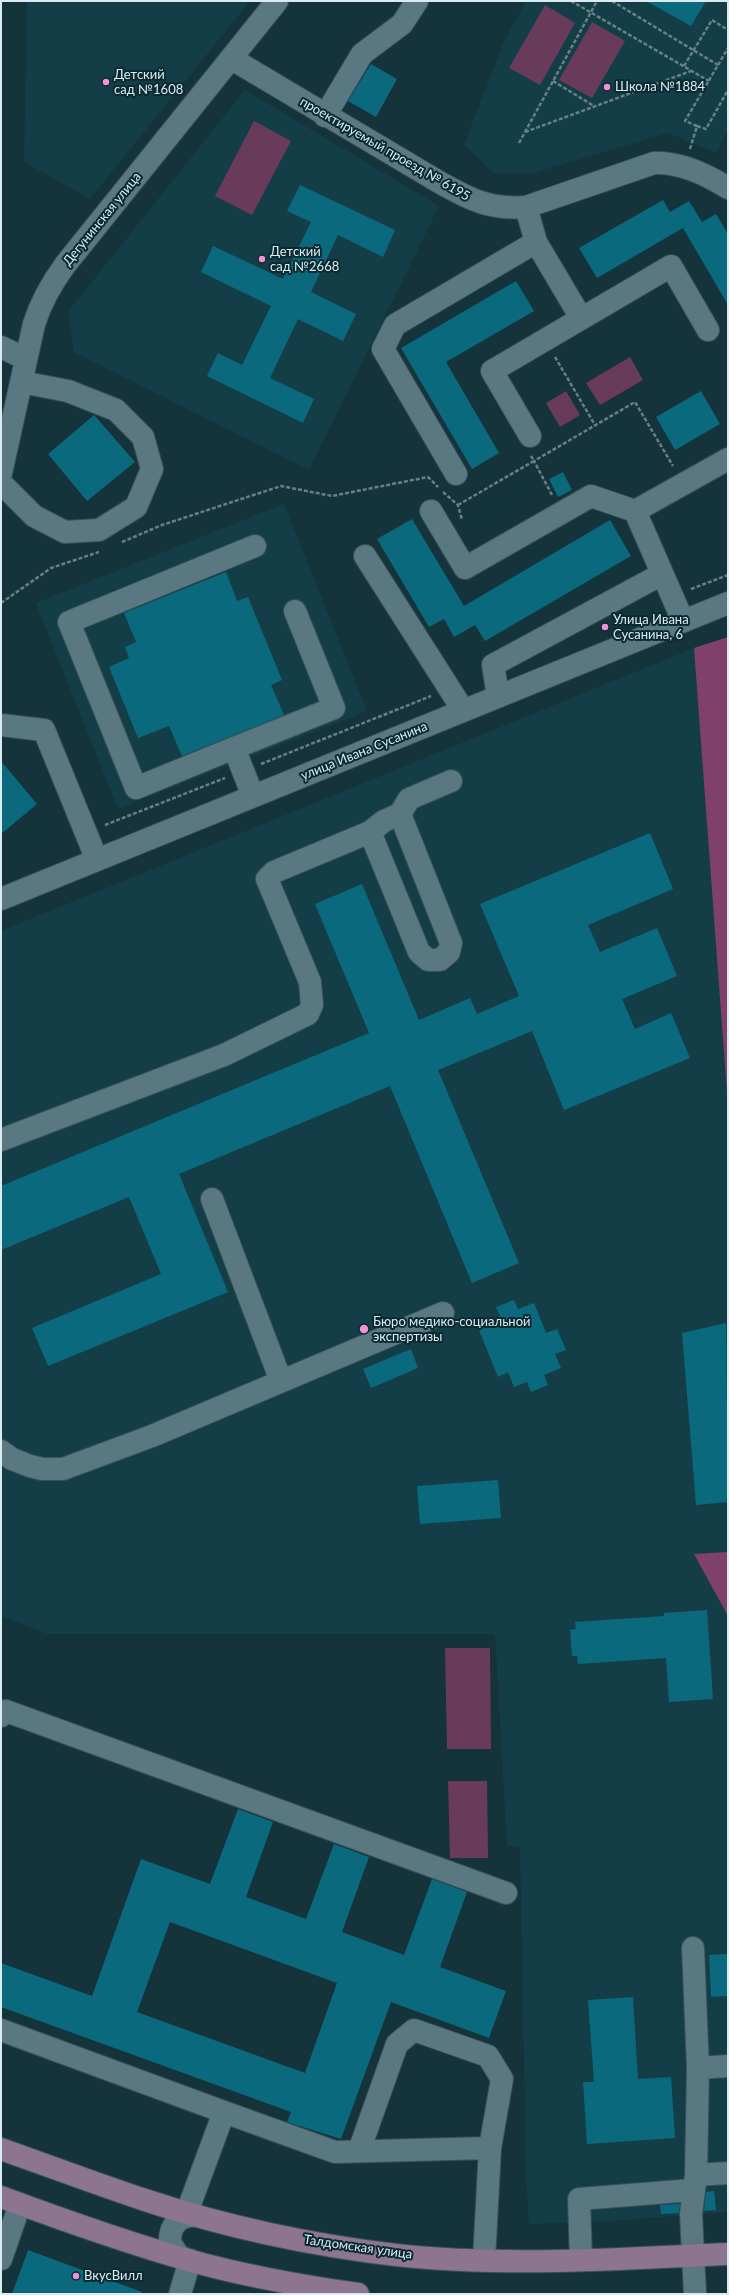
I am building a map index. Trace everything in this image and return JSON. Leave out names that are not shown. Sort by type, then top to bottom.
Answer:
[{"type":"main road","name":"Талдомская улица","points":[[1,2148],[145,2200],[193,2214],[323,2244],[397,2255],[484,2260],[581,2260],[728,2254]]},
{"type":"main road","points":[[10,2201],[132,2243],[188,2260],[276,2280],[358,2294]]},
{"type":"street","name":"Дегунинская улица","points":[[1,473],[34,324],[50,286],[65,265],[232,59],[277,1]]},
{"type":"street","points":[[326,116],[362,54],[402,24],[417,1]]},
{"type":"street","name":"проектируемый проезд № 6195","points":[[232,59],[326,116],[468,198],[491,206],[510,208],[526,207],[654,163],[668,162],[683,166],[727,183]]},
{"type":"street","points":[[526,207],[536,242],[581,318]]},
{"type":"street","points":[[456,474],[383,349],[395,325],[536,242]]},
{"type":"street","points":[[530,436],[492,371],[581,318],[671,266],[708,330]]},
{"type":"street","points":[[1,347],[26,359]]},
{"type":"street","points":[[1,484],[34,516],[65,532],[100,530],[136,507],[152,469],[144,437],[116,410],[68,391],[21,382]]},
{"type":"street","points":[[431,512],[465,568],[591,496],[635,511],[728,459]]},
{"type":"street","points":[[635,511],[683,621]]},
{"type":"street","points":[[255,546],[69,622],[136,788],[334,708],[295,611]]},
{"type":"street","points":[[365,556],[463,710]]},
{"type":"street","points":[[498,696],[492,665],[662,574]]},
{"type":"street","name":"улица Ивана Сусанина","points":[[1,899],[728,603]]},
{"type":"street","points":[[1,725],[44,730],[97,860]]},
{"type":"street","points":[[234,748],[253,796]]},
{"type":"street","points":[[1,1140],[224,1055],[308,1014],[312,1005],[310,982],[267,878],[274,872],[370,832],[384,821],[400,814],[409,799],[451,781]]},
{"type":"street","points":[[370,832],[423,957],[434,962],[440,960],[449,952],[450,943],[400,814]]},
{"type":"street","points":[[408,924],[419,930],[425,930],[435,923],[439,913]]},
{"type":"street","points":[[212,1198],[281,1381]]},
{"type":"street","points":[[1,1451],[12,1460],[30,1466],[42,1469],[63,1469],[152,1436],[443,1313]]},
{"type":"street","points":[[1,1716],[6,1711],[506,1893]]},
{"type":"street","points":[[693,1948],[698,2068],[695,2182],[691,2214],[695,2294]]},
{"type":"street","points":[[1,2030],[335,2152],[490,2148]]},
{"type":"street","points":[[359,2152],[397,2044],[414,2030],[488,2056],[502,2079],[490,2148],[484,2260]]},
{"type":"street","points":[[698,2068],[728,2066]]},
{"type":"street","points":[[180,2294],[188,2260],[173,2250],[170,2235],[176,2221],[193,2214],[224,2112]]},
{"type":"street","points":[[581,2260],[579,2199],[695,2182],[728,2173]]},
{"type":"street","points":[[1,2259],[10,2201]]},
{"type":"path","points":[[571,1],[709,81]]},
{"type":"path","points":[[519,143],[597,1]]},
{"type":"path","points":[[612,1],[718,65]]},
{"type":"path","points":[[684,66],[712,20],[728,30]]},
{"type":"path","points":[[728,48],[684,121],[706,129],[728,90]]},
{"type":"path","points":[[525,132],[692,71]]},
{"type":"path","points":[[553,81],[595,106]]},
{"type":"path","points":[[683,166],[697,126]]},
{"type":"path","points":[[545,340],[595,425]]},
{"type":"path","points":[[553,496],[534,461],[636,402],[684,484]]},
{"type":"path","points":[[121,542],[162,525],[281,486],[332,496],[428,477],[458,505]]},
{"type":"path","points":[[1,603],[51,568],[100,551]]},
{"type":"path","points":[[672,596],[728,575]]},
{"type":"path","points":[[86,833],[449,689]]},
{"type":"shaded area","name":"Детский сад №1608","points":[[27,1],[250,1],[90,199],[24,162]]},
{"type":"shaded area","name":"Школа №1884","points":[[526,1],[728,1],[728,129],[716,153],[668,133],[533,173],[494,173],[464,145],[503,44]]},
{"type":"shaded area","points":[[545,5],[575,23],[540,85],[509,68]]},
{"type":"shaded area","points":[[592,22],[625,41],[592,98],[559,80]]},
{"type":"shaded area","name":"Детский сад №2668","points":[[245,90],[439,206],[309,470],[74,352],[68,312]]},
{"type":"shaded area","points":[[254,121],[291,141],[252,215],[215,196]]},
{"type":"shaded area","points":[[630,357],[643,380],[600,405],[586,383]]},
{"type":"shaded area","points":[[566,391],[580,415],[560,427],[546,403]]},
{"type":"shaded area","points":[[284,504],[367,711],[118,809],[36,603]]},
{"type":"shaded area","name":"Бюро медико-социальной экспертизы","points":[[728,637],[728,2212],[609,2221],[529,2224],[526,2178],[520,1847],[507,1846],[495,1634],[48,1634],[1,1616],[1,931],[694,648]]},
{"type":"shaded area","points":[[728,637],[728,1106],[694,648]]},
{"type":"shaded area","points":[[728,1552],[728,1616],[694,1554]]},
{"type":"shaded area","points":[[445,1648],[490,1648],[491,1749],[447,1749]]},
{"type":"shaded area","points":[[448,1781],[487,1781],[488,1858],[450,1858]]},
{"type":"building","points":[[646,1],[706,1],[691,26]]},
{"type":"building","points":[[371,64],[397,79],[376,117],[348,101]]},
{"type":"building","points":[[300,185],[395,230],[383,257],[338,235],[311,292],[356,314],[343,341],[298,319],[270,378],[314,399],[303,423],[207,376],[218,353],[242,365],[271,306],[201,272],[213,246],[283,279],[311,222],[287,211]]},
{"type":"building","points":[[663,200],[670,212],[689,201],[702,222],[716,214],[728,234],[728,305],[683,228],[597,278],[579,248]]},
{"type":"building","points":[[516,281],[534,311],[446,362],[499,453],[472,469],[401,348]]},
{"type":"building","points":[[701,391],[720,424],[675,450],[656,417]]},
{"type":"building","points":[[94,415],[135,462],[87,501],[48,454]]},
{"type":"building","points":[[563,472],[572,490],[558,497],[549,479]]},
{"type":"building","points":[[412,519],[464,606],[610,520],[631,556],[485,641],[475,625],[454,637],[444,619],[429,627],[377,539]]},
{"type":"building","points":[[226,572],[237,601],[248,597],[282,680],[271,685],[284,715],[182,756],[169,726],[138,738],[109,667],[129,658],[125,647],[136,642],[124,613]]},
{"type":"building","points":[[1,761],[37,804],[1,834]]},
{"type":"building","points":[[650,833],[673,889],[588,925],[600,952],[657,928],[677,976],[622,999],[635,1029],[671,1013],[690,1058],[564,1110],[532,1031],[438,1070],[519,1263],[472,1283],[390,1086],[179,1174],[228,1292],[48,1366],[32,1328],[161,1274],[129,1197],[1,1250],[1,1186],[369,1033],[315,904],[362,884],[419,1020],[470,998],[477,1014],[519,996],[480,904]]},
{"type":"building","points":[[514,1300],[518,1309],[534,1303],[546,1333],[557,1329],[566,1350],[555,1354],[561,1368],[544,1375],[548,1385],[531,1392],[527,1382],[514,1387],[508,1372],[498,1377],[479,1330],[489,1326],[487,1322],[500,1316],[496,1307]]},
{"type":"building","points":[[726,1323],[728,1502],[696,1505],[682,1333]]},
{"type":"building","points":[[411,1349],[418,1368],[371,1388],[363,1369]]},
{"type":"building","points":[[498,1480],[501,1518],[420,1524],[417,1486]]},
{"type":"building","points":[[707,1610],[713,1699],[669,1702],[666,1658],[578,1664],[577,1656],[572,1656],[570,1630],[576,1629],[575,1622],[664,1616],[664,1613]]},
{"type":"building","points":[[238,1809],[273,1822],[246,1897],[306,1919],[334,1844],[369,1857],[342,1932],[404,1955],[432,1879],[467,1892],[440,1967],[506,1991],[489,2038],[391,2002],[341,2139],[287,2122],[291,2112],[1,2007],[1,1963],[92,1996],[141,1859],[210,1884]],"holes":[[[170,1922],[337,1983],[305,2073],[137,2012]]]},
{"type":"building","points":[[728,1954],[728,1996],[711,1997],[709,1955]]},
{"type":"building","points":[[633,1997],[638,2079],[671,2077],[675,2138],[587,2144],[583,2082],[594,2082],[588,2000]]},
{"type":"building","points":[[714,2191],[716,2210],[704,2211],[706,2192]]},
{"type":"building","points":[[680,2204],[679,2213],[661,2214],[660,2205]]},
{"type":"building","points":[[28,2250],[142,2292],[142,2294],[12,2294]]},
{"type":"place","name":"Детский сад №1608","points":[[106,82]]},
{"type":"place","name":"Школа №1884","points":[[607,87]]},
{"type":"place","name":"Детский сад №2668","points":[[262,259]]},
{"type":"place","name":"Улица Ивана Сусанина, 6","points":[[605,627]]},
{"type":"place","name":"Бюро медико-социальной экспертизы","points":[[364,1329]]},
{"type":"place","name":"ВкусВилл","points":[[76,2276]]}]
